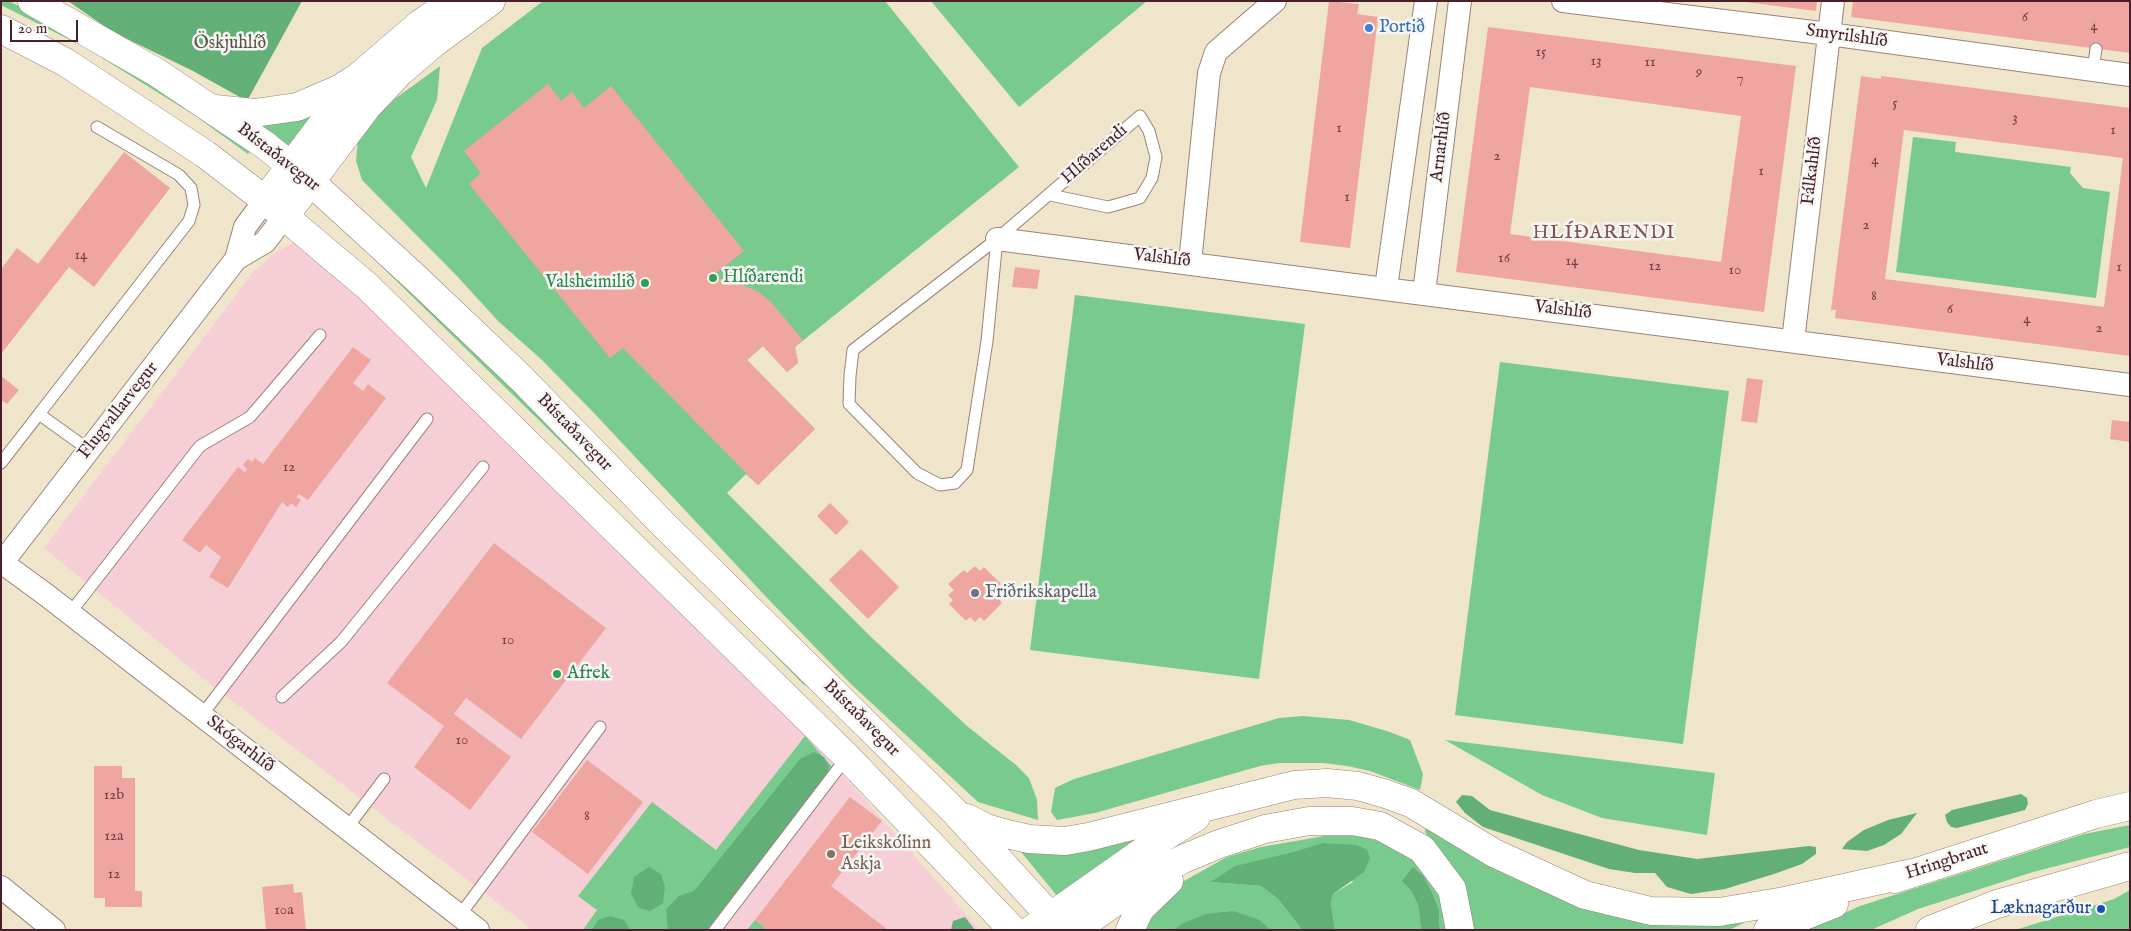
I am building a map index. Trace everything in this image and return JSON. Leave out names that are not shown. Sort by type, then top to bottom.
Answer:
[{"type":"main road","name":"Flugvallarvegur","points":[[275,209],[301,174],[358,77],[421,23],[453,1]]},
{"type":"main road","name":"Flugvallarvegur","points":[[301,174],[400,72],[434,43],[490,1]]},
{"type":"main road","name":"Bústaðavegur","points":[[36,3],[100,38],[211,108],[265,145],[301,174],[418,280],[521,378],[664,525],[954,811],[1048,925]]},
{"type":"main road","name":"Bústaðavegur","points":[[1,28],[66,62],[205,154],[275,209],[374,292],[847,756],[1013,930]]},
{"type":"main road","points":[[211,108],[254,113],[297,107],[339,89],[358,77]]},
{"type":"main road","points":[[954,811],[986,828],[1007,834],[1028,839],[1065,841],[1088,837],[1294,785],[1327,783],[1358,786],[1411,804],[1494,853],[1585,895],[1651,911],[1719,912],[1785,901],[1912,873]]},
{"type":"main road","points":[[1048,925],[1159,840],[1187,822],[1227,802]]},
{"type":"main road","name":"Hringbraut","points":[[1768,930],[1912,873],[2096,814],[2130,806]]},
{"type":"main road","points":[[1075,930],[1158,872],[1183,859],[1219,844],[1265,829],[1310,821],[1352,821],[1380,826],[1422,849],[1452,888],[1460,930]]},
{"type":"main road","points":[[1130,930],[1140,909],[1157,890],[1189,864],[1219,844]]},
{"type":"main road","points":[[1930,930],[1997,904],[2130,866]]},
{"type":"street","points":[[1190,263],[1209,73],[1216,52],[1275,1]]},
{"type":"street","name":"Arnarhlíð","points":[[1386,288],[1426,1]]},
{"type":"street","name":"Arnarhlíð","points":[[1424,293],[1460,1]]},
{"type":"street","name":"Smyrilshlíð","points":[[1563,1],[1829,34],[2094,59],[2130,75]]},
{"type":"street","name":"Fálkahlíð","points":[[1793,341],[1833,1]]},
{"type":"street","name":"Flugvallarvegur","points":[[2,562],[236,259],[265,242],[275,209]]},
{"type":"street","name":"Valshlíð","points":[[997,239],[2130,386]]},
{"type":"street","name":"Skógarhlíð","points":[[2,562],[478,930]]},
{"type":"street","points":[[1,887],[54,930]]},
{"type":"lane","name":"Hlíðarendi","points":[[997,239],[986,341],[967,470],[956,483],[940,486],[917,473],[849,404],[853,350],[997,239],[1140,116],[1149,131],[1156,158],[1152,178],[1140,198],[1108,207],[1050,195]]},
{"type":"lane","points":[[1,463],[193,213],[194,196],[186,181],[97,127]]},
{"type":"lane","points":[[70,613],[200,446],[250,417],[320,335]]},
{"type":"lane","points":[[39,414],[89,450]]},
{"type":"lane","points":[[202,715],[427,419]]},
{"type":"lane","points":[[282,697],[340,642],[483,467]]},
{"type":"lane","points":[[460,916],[600,727]]},
{"type":"lane","points":[[715,930],[847,756]]},
{"type":"lane","points":[[347,828],[384,779]]},
{"type":"shaded area","points":[[295,242],[314,250],[800,726],[980,930],[533,930],[204,679],[44,548],[254,271],[276,252]]},
{"type":"green space","points":[[1,1],[9,1],[89,42],[253,148],[248,154],[194,115],[86,48],[1,5]]},
{"type":"green space","name":"Öskjuhlíð","points":[[68,1],[302,1],[247,101],[193,71],[113,32]]},
{"type":"green space","name":"Hlíðarendi","points":[[543,1],[885,1],[1019,167],[795,347],[798,363],[787,372],[763,346],[747,360],[815,429],[758,485],[746,474],[727,493],[871,637],[967,726],[1016,765],[1029,778],[1037,800],[1038,820],[978,802],[851,684],[771,602],[593,412],[541,359],[498,321],[456,275],[362,180],[356,161],[358,140],[370,123],[396,98],[440,66],[437,100],[411,157],[426,188],[482,48]]},
{"type":"green space","points":[[931,1],[1147,1],[1019,107]]},
{"type":"green space","points":[[327,102],[290,149],[253,122]]},
{"type":"green space","points":[[1913,137],[1956,142],[1955,152],[2071,167],[2070,173],[2083,188],[2110,192],[2096,298],[1896,272]]},
{"type":"green space","points":[[328,214],[458,332],[820,694],[803,684],[690,568]]},
{"type":"green space","points":[[1075,295],[1305,324],[1259,679],[1030,650]]},
{"type":"green space","points":[[1500,362],[1729,391],[1683,744],[1455,715]]},
{"type":"green space","points":[[1303,716],[1349,720],[1410,740],[1423,774],[1420,790],[1370,771],[1347,766],[1323,763],[1279,763],[1260,766],[1095,813],[1057,820],[1051,812],[1055,788],[1074,779],[1279,718]]},
{"type":"green space","points":[[805,736],[833,768],[706,930],[583,930],[597,910],[578,896],[652,802],[716,850]]},
{"type":"green space","points":[[1445,740],[1715,773],[1707,835],[1602,818],[1542,795]]},
{"type":"green space","points":[[814,752],[824,757],[829,766],[827,774],[707,930],[668,930],[666,909],[679,896],[694,891],[800,759]]},
{"type":"green space","points":[[2021,794],[2027,798],[2028,804],[2025,810],[1957,828],[1951,827],[1947,822],[1945,815],[1952,810]]},
{"type":"green space","points":[[1462,795],[1472,796],[1490,810],[1639,850],[1697,859],[1809,846],[1816,847],[1816,854],[1802,864],[1774,874],[1725,889],[1691,894],[1667,887],[1655,873],[1635,873],[1609,869],[1483,827],[1465,813],[1456,802]]},
{"type":"green space","points":[[1917,813],[1901,834],[1884,845],[1867,851],[1842,849],[1847,842],[1864,830],[1888,820]]},
{"type":"green space","points":[[1427,822],[1646,922],[1706,926],[1744,923],[1729,930],[1468,930],[1459,877],[1425,832]]},
{"type":"green space","points":[[2130,825],[2130,847],[2033,872],[1918,909],[1871,930],[1807,930],[1860,906],[2084,834]]},
{"type":"green space","points":[[1158,827],[1058,897],[1017,847]]},
{"type":"green space","points":[[1324,836],[1363,836],[1386,844],[1415,862],[1440,894],[1450,930],[1440,930],[1439,911],[1402,881],[1411,891],[1418,905],[1421,930],[1335,930],[1331,903],[1333,894],[1353,882],[1322,843],[1212,882],[1261,886],[1278,899],[1302,930],[1271,930],[1260,920],[1181,924],[1173,930],[1140,930],[1166,891],[1227,857],[1261,847]]},
{"type":"green space","points":[[1322,843],[1357,845],[1367,850],[1370,858],[1364,872],[1333,894],[1331,903],[1335,930],[1302,930],[1278,899],[1261,886],[1211,882],[1235,866],[1294,852]]},
{"type":"green space","points":[[649,867],[661,874],[665,887],[663,903],[650,911],[639,908],[631,894],[634,877]]},
{"type":"green space","points":[[1413,867],[1424,877],[1432,893],[1439,911],[1440,930],[1421,930],[1418,905],[1411,891],[1402,881]]},
{"type":"green space","points":[[2130,890],[2130,930],[2015,930],[2114,899]]},
{"type":"green space","points":[[1233,911],[1260,920],[1271,930],[1173,930],[1181,924],[1206,914]]},
{"type":"green space","points":[[610,916],[624,920],[630,930],[592,930],[598,920]]},
{"type":"green space","points":[[965,917],[975,930],[951,930],[953,921]]},
{"type":"green space","points":[[755,920],[768,930],[747,930]]},
{"type":"building","points":[[1329,1],[1359,4],[1357,14],[1378,17],[1350,248],[1300,242]]},
{"type":"building","points":[[1737,1],[1817,1],[1816,11]]},
{"type":"building","points":[[1853,1],[2130,1],[2130,53],[1851,17]]},
{"type":"building","points":[[1488,27],[1796,66],[1764,312],[1456,272]],"holes":[[[1530,87],[1741,116],[1721,262],[1510,234]]]},
{"type":"building","points":[[1861,76],[1881,79],[1881,76],[2130,108],[2130,356],[1835,318],[1836,310],[1831,310]],"holes":[[[1904,130],[2123,158],[2104,307],[1885,279]]]},
{"type":"building","name":"Valsheimilið","points":[[548,84],[561,101],[572,92],[584,108],[611,86],[744,251],[710,278],[733,281],[759,292],[770,301],[803,340],[795,347],[798,363],[787,372],[763,346],[747,360],[815,429],[758,485],[623,348],[610,358],[469,184],[481,173],[464,151]]},
{"type":"building","points":[[124,152],[170,188],[94,287],[69,267],[1,354],[1,269],[17,248],[38,264]]},
{"type":"building","points":[[1015,267],[1040,270],[1037,289],[1012,287]]},
{"type":"building","points":[[353,347],[371,360],[353,383],[363,391],[368,384],[386,398],[308,500],[299,494],[296,497],[301,500],[296,507],[291,503],[288,507],[282,502],[228,588],[209,577],[221,557],[206,545],[200,553],[182,540],[238,467],[245,472],[247,469],[243,465],[248,459],[252,462],[255,458],[263,464]]},
{"type":"building","points":[[1,376],[19,390],[7,404],[3,401],[1,403]]},
{"type":"building","points":[[1747,378],[1763,380],[1757,423],[1741,421]]},
{"type":"building","points":[[2112,420],[2130,422],[2130,442],[2110,439]]},
{"type":"building","points":[[830,503],[849,522],[836,535],[817,516]]},
{"type":"building","points":[[494,543],[606,628],[521,739],[466,698],[454,714],[511,757],[470,810],[414,767],[444,726],[387,683]]},
{"type":"building","points":[[861,549],[899,587],[868,619],[829,580]]},
{"type":"building","name":"Friðrikskapella","points":[[975,566],[980,571],[984,567],[1001,584],[996,589],[1002,596],[999,599],[1002,603],[984,621],[980,617],[975,622],[970,617],[966,621],[949,604],[953,600],[948,595],[954,590],[948,584],[964,570],[967,573]]},
{"type":"building","points":[[587,760],[643,802],[588,874],[532,832]]},
{"type":"building","points":[[94,766],[122,766],[122,778],[135,778],[135,891],[142,891],[142,907],[105,907],[105,898],[94,898]]},
{"type":"building","name":"Leikskólinn Askja","points":[[850,797],[882,821],[831,886],[888,930],[768,930],[755,920]]},
{"type":"building","points":[[293,884],[294,893],[302,892],[306,930],[266,930],[262,887]]},
{"type":"place","name":"Portið","points":[[1369,28]]},
{"type":"place","name":"Hlíðarendi","points":[[713,278]]},
{"type":"place","name":"Valsheimilið","points":[[645,283]]},
{"type":"place","name":"Friðrikskapella","points":[[975,593]]},
{"type":"place","name":"Afrek","points":[[557,674]]},
{"type":"place","name":"Leikskólinn Askja","points":[[831,854]]},
{"type":"place","name":"Læknagarður","points":[[2101,909]]},
{"type":"district","name":"HLÍÐARENDI","points":[[1604,234]]}]
